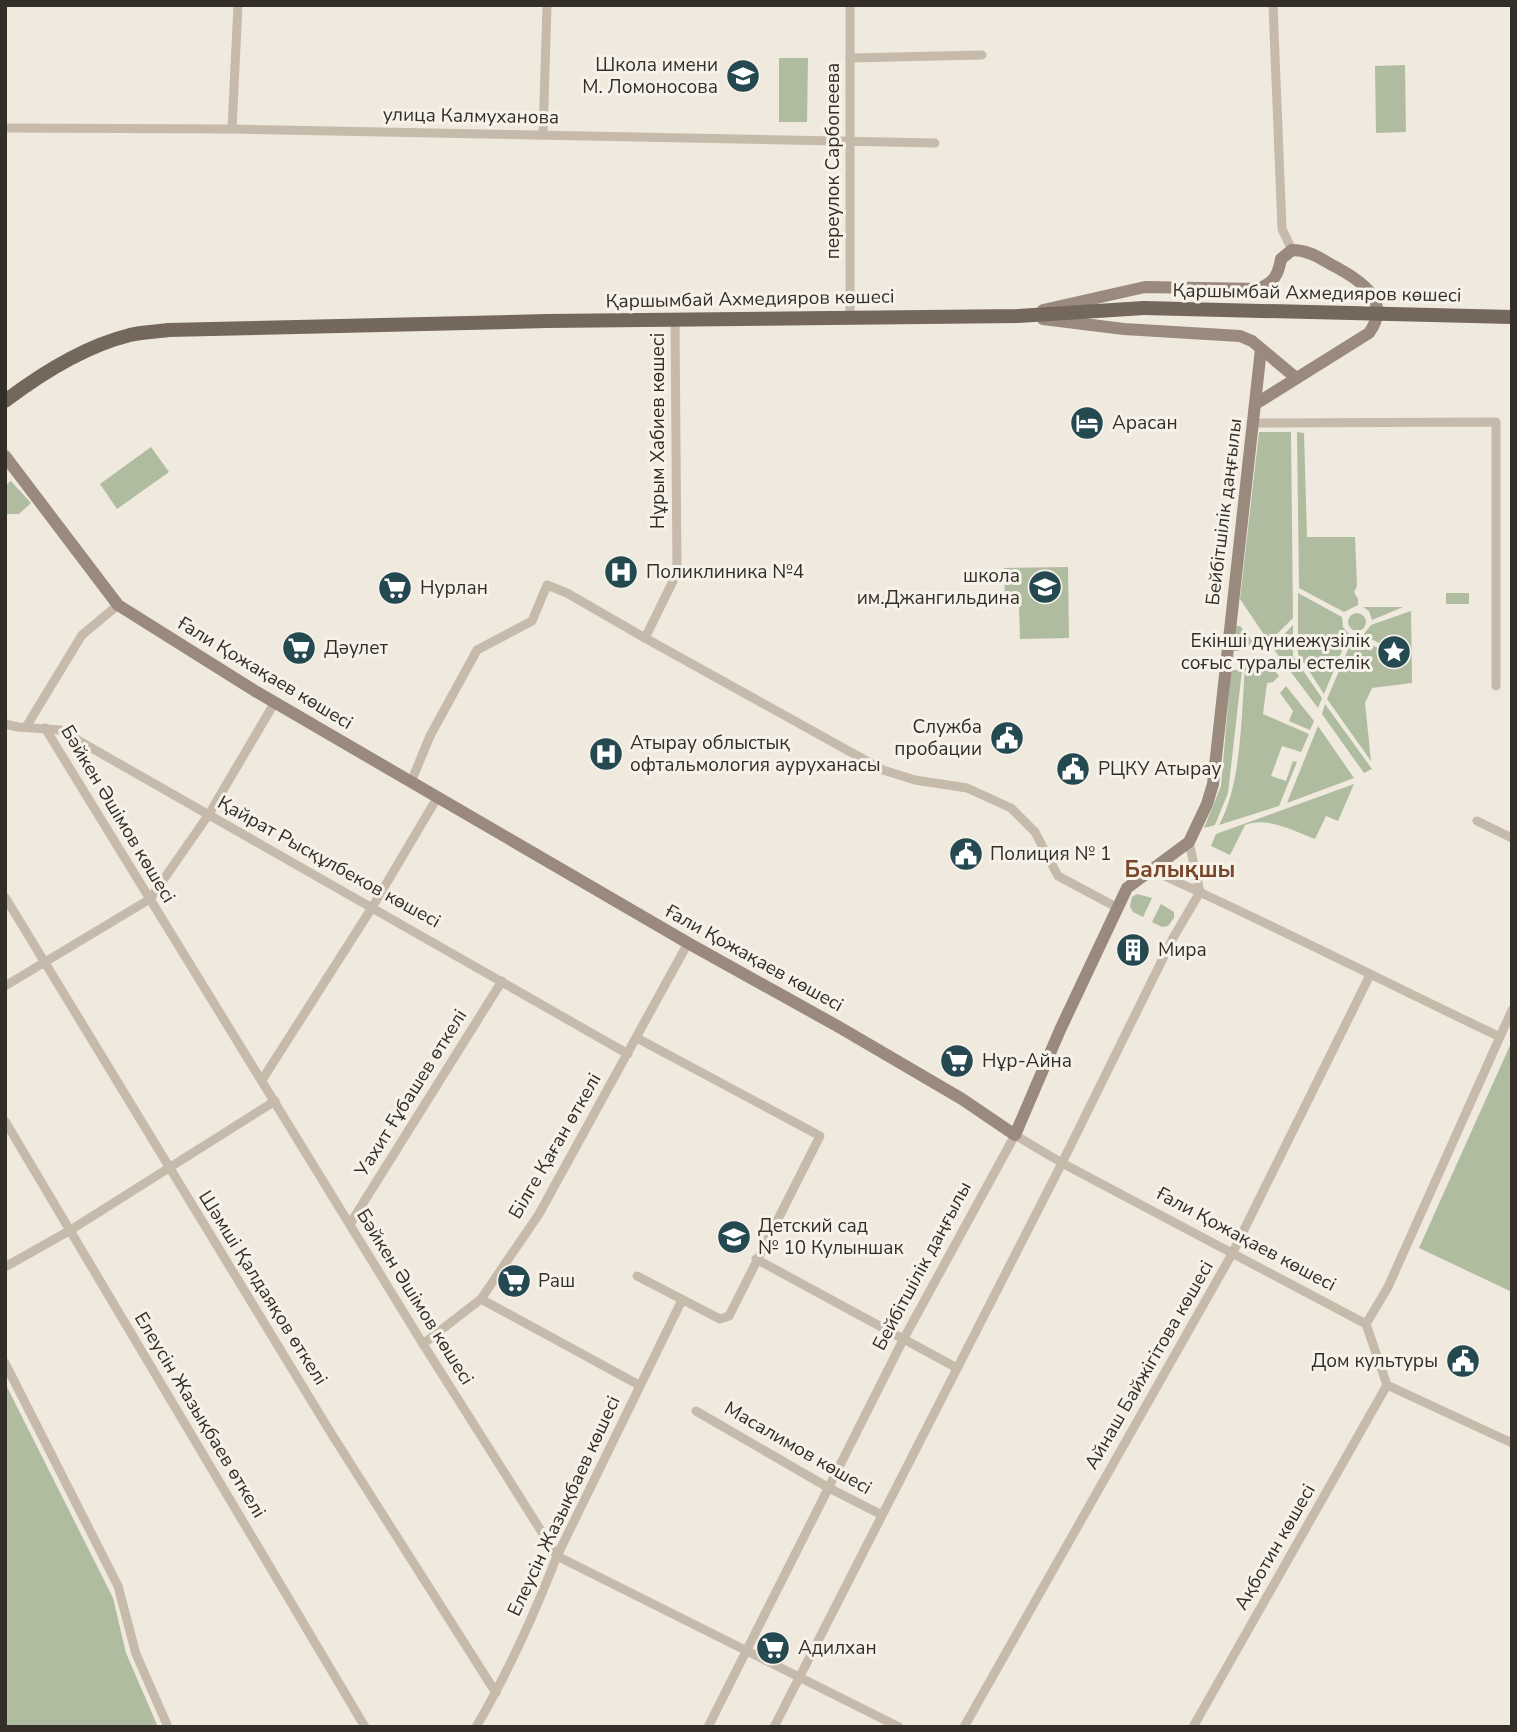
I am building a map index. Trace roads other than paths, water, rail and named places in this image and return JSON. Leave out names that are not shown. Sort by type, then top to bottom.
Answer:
[{"type":"main road","name":"Қаршымбай Ахмедияров көшесі","points":[[5,401],[28,384],[89,349],[130,335],[167,330],[850,316],[1018,316],[1144,308],[1512,317]]},
{"type":"street","points":[[232,129],[238,5]]},
{"type":"street","points":[[543,135],[547,5]]},
{"type":"street","name":"переулок Сарбопеева","points":[[850,5],[850,316]]},
{"type":"street","points":[[1018,316],[1145,287],[1258,289],[1272,283],[1279,274],[1281,259],[1292,250],[1282,229],[1272,5]]},
{"type":"street","points":[[850,58],[982,55]]},
{"type":"street","name":"улица Калмуханова","points":[[5,128],[232,129],[935,143]]},
{"type":"street","name":"Бейбітшілік даңғылы","points":[[708,1727],[903,1340],[1015,1135],[1060,1030],[1128,888],[1189,842],[1207,804],[1213,785],[1256,403],[1369,333],[1378,321],[1376,305],[1369,290],[1352,275],[1305,250],[1292,250]]},
{"type":"street","points":[[1018,316],[1124,329],[1240,336],[1261,349],[1295,377]]},
{"type":"street","name":"Нұрым Хабиев көшесі","points":[[645,638],[677,573],[676,319]]},
{"type":"street","points":[[1256,403],[1261,349]]},
{"type":"street","points":[[1254,423],[1496,422],[1496,686]]},
{"type":"street","name":"Ғали Қожақаев көшесі","points":[[5,456],[118,605],[437,798],[962,1099],[1062,1163],[1366,1324]]},
{"type":"street","points":[[411,782],[430,736],[477,650],[532,621],[547,585],[567,593],[883,770],[967,788],[1010,808],[1035,832],[1058,876],[1118,908]]},
{"type":"street","points":[[26,727],[82,635],[118,605]]},
{"type":"street","points":[[5,986],[150,899],[208,814],[275,702]]},
{"type":"street","name":"Қайрат Рысқұлбеков көшесі","points":[[5,724],[60,730],[373,906],[628,1054]]},
{"type":"street","name":"Бәйкен Әшімов көшесі","points":[[45,728],[423,1344],[557,1556]]},
{"type":"street","points":[[262,1080],[373,906],[437,798]]},
{"type":"street","points":[[1477,821],[1512,838]]},
{"type":"street","points":[[774,1727],[1062,1163],[1173,939],[1200,892],[1189,842]]},
{"type":"street","points":[[1151,870],[1289,933],[1499,1036]]},
{"type":"street","name":"Шәмші Қалдаяқов өткелі","points":[[5,897],[331,1433],[496,1693]]},
{"type":"street","name":"Білге Қаған өткелі","points":[[423,1344],[481,1299],[539,1214],[688,943]]},
{"type":"street","name":"Айнаш Байжігітова көшесі","points":[[964,1727],[1232,1254],[1370,975]]},
{"type":"street","name":"Уахит Ғұбашев өткелі","points":[[350,1224],[502,981]]},
{"type":"street","points":[[1512,1010],[1388,1287],[1366,1324],[1387,1385],[1512,1443]]},
{"type":"street","points":[[637,1038],[820,1136],[729,1316],[720,1319],[637,1276]]},
{"type":"street","points":[[5,1267],[69,1231],[275,1101]]},
{"type":"street","name":"Елеусін Жазықбаев өткелі","points":[[5,1121],[365,1727]]},
{"type":"street","points":[[756,1259],[957,1368]]},
{"type":"street","points":[[481,1299],[639,1385]]},
{"type":"street","name":"Елеусін Жазықбаев көшесі","points":[[476,1727],[496,1693],[557,1556],[682,1300]]},
{"type":"street","points":[[5,1363],[118,1586],[136,1654],[168,1727]]},
{"type":"street","name":"Ақботин көшесі","points":[[1193,1727],[1387,1385]]},
{"type":"street","name":"Масалимов көшесі","points":[[696,1411],[829,1488],[882,1515]]},
{"type":"street","points":[[557,1556],[899,1727]]},
{"type":"place","name":"Школа имени М. Ломоносова","points":[[743,76]]},
{"type":"place","name":"Арасан","points":[[1087,423]]},
{"type":"place","name":"Поликлиника №4","points":[[621,572]]},
{"type":"place","name":"школа им.Джангильдина","points":[[1045,587]]},
{"type":"place","name":"Нурлан","points":[[395,588]]},
{"type":"place","name":"Дәулет","points":[[299,648]]},
{"type":"place","name":"Екінші дүниежүзілік соғыс туралы естелік","points":[[1394,652]]},
{"type":"place","name":"Служба пробации","points":[[1007,738]]},
{"type":"place","name":"Атырау облыстық офтальмология ауруханасы","points":[[606,754]]},
{"type":"place","name":"РЦКУ Атырау","points":[[1073,769]]},
{"type":"place","name":"Полиция № 1","points":[[966,854]]},
{"type":"place","name":"Мира","points":[[1133,950]]},
{"type":"place","name":"Нұр-Айна","points":[[957,1061]]},
{"type":"place","name":"Детский сад № 10 Кулыншак","points":[[734,1237]]},
{"type":"place","name":"Раш","points":[[514,1281]]},
{"type":"place","name":"Дом культуры","points":[[1463,1361]]},
{"type":"place","name":"Адилхан","points":[[773,1648]]},
{"type":"district","name":"Балықшы","points":[[1180,869]]}]
